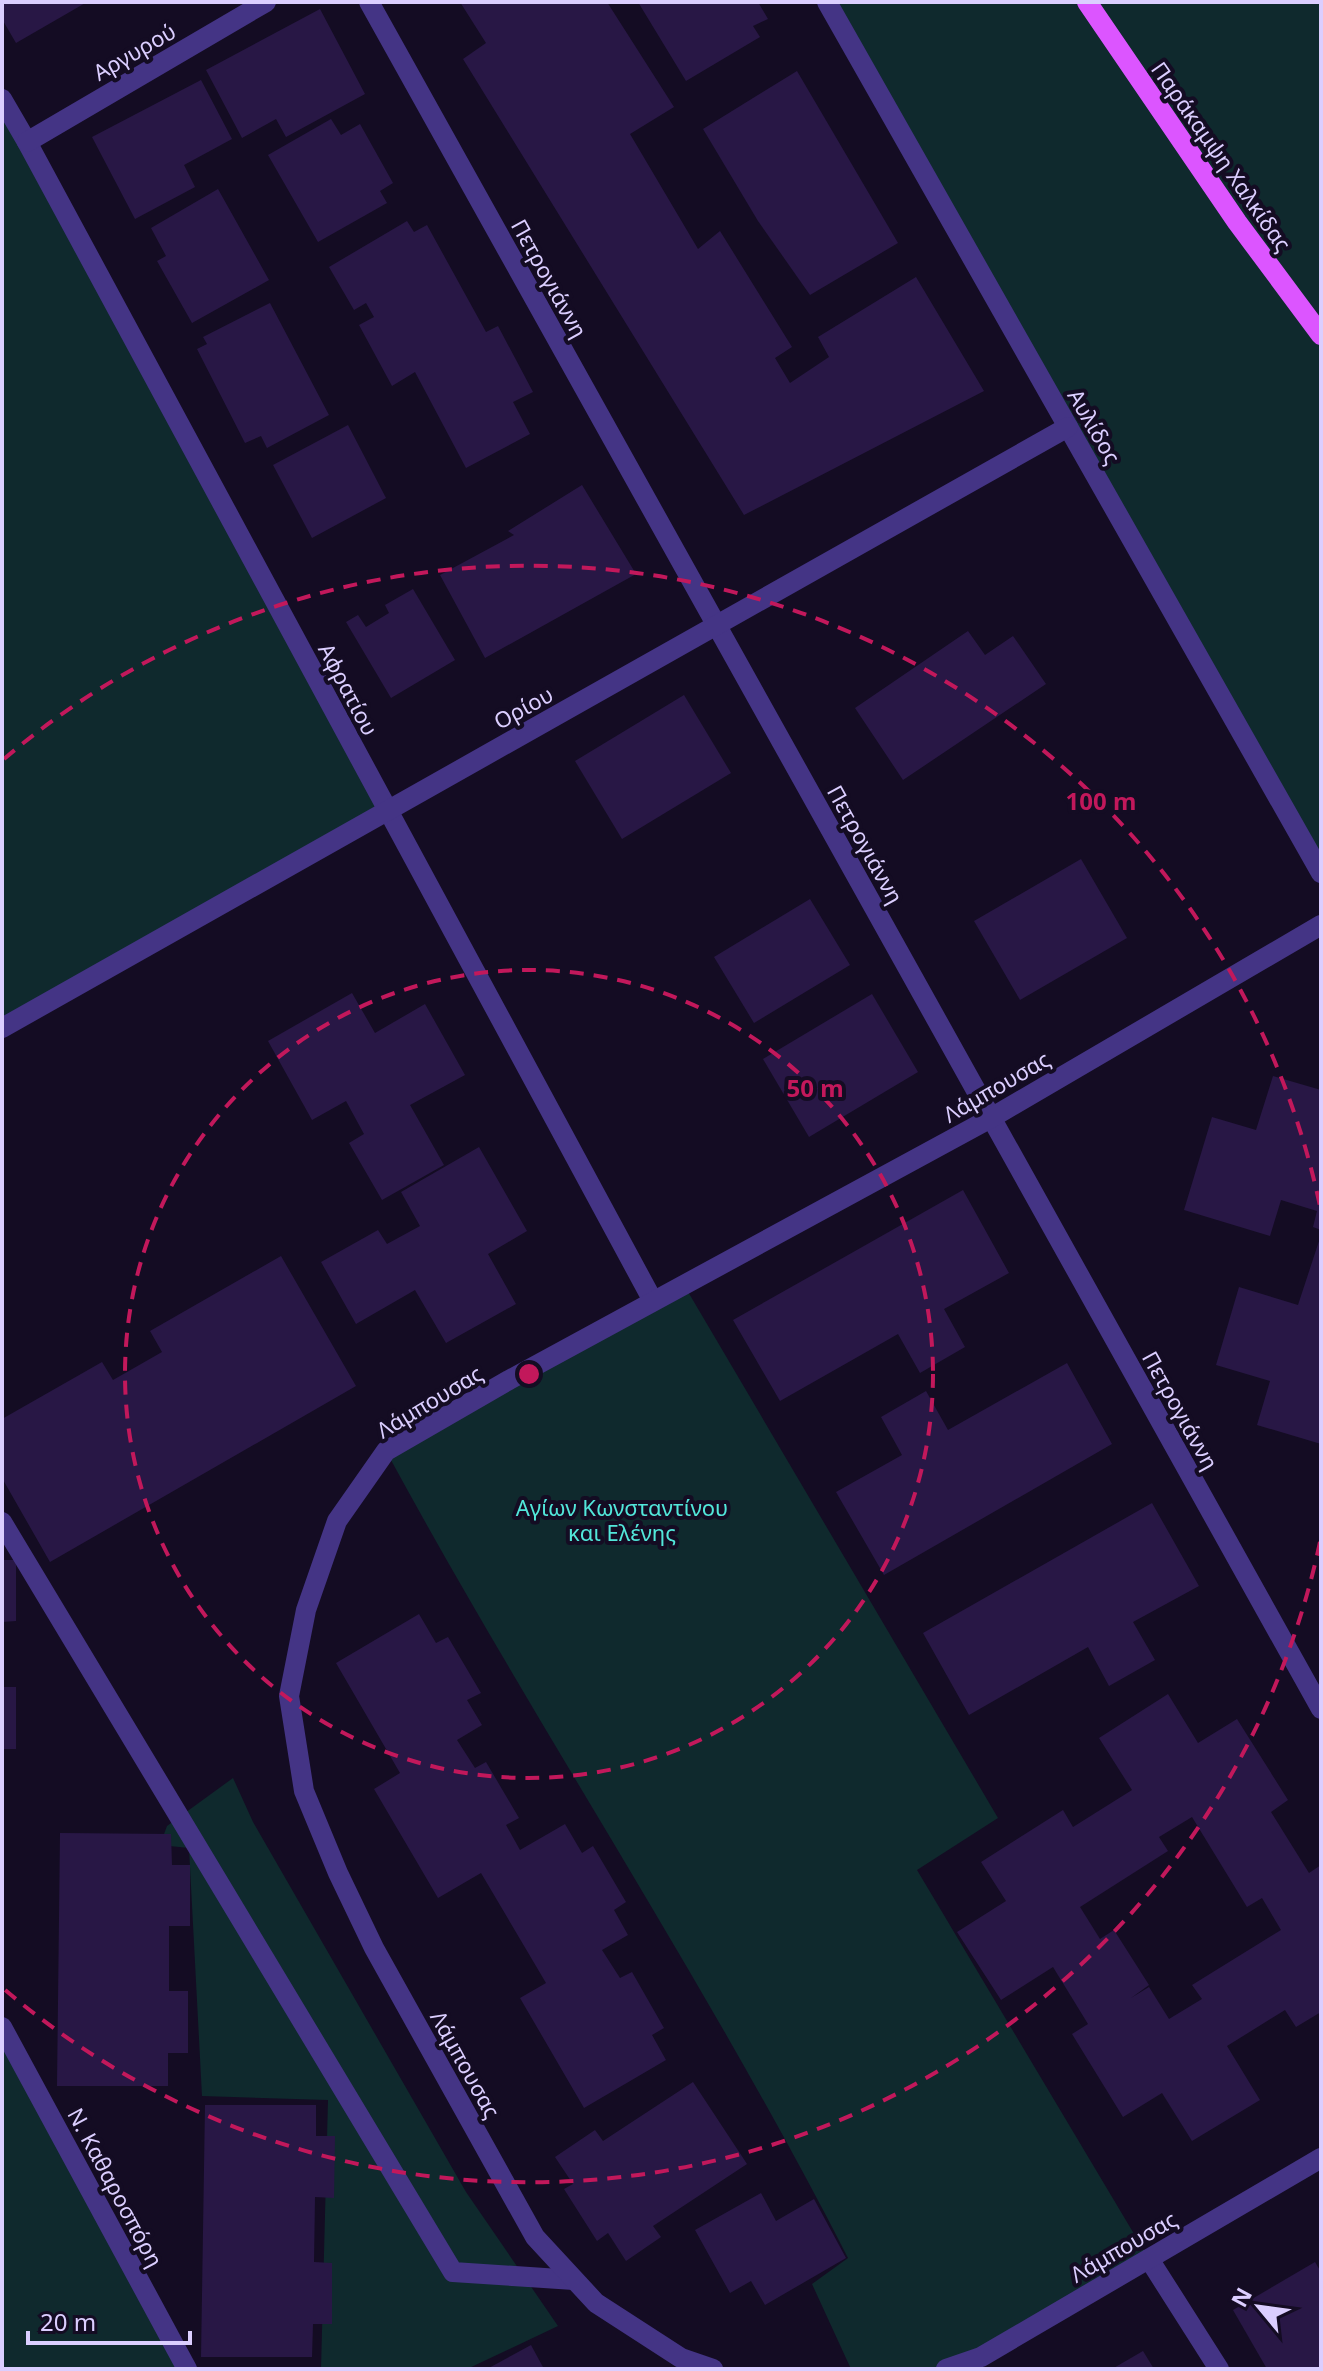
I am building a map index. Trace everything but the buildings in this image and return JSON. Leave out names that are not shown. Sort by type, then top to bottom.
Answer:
[{"type":"main road","name":"Παράκαμψη Χαλκίδας","points":[[1087,2],[1237,222],[1321,335]]},
{"type":"street","name":"Αργυρού","points":[[27,142],[266,2]]},
{"type":"street","name":"Πετρογιάννη","points":[[369,2],[1321,1709]]},
{"type":"street","name":"Αυλίδος","points":[[827,2],[1321,873]]},
{"type":"street","name":"Αφρατίου","points":[[2,99],[653,1301]]},
{"type":"street","name":"Ορίου","points":[[2,1028],[1068,427]]},
{"type":"street","name":"Λάμπουσας","points":[[713,2369],[681,2358],[596,2303],[535,2237],[374,1948],[304,1791],[289,1696],[306,1610],[337,1521],[386,1451],[653,1301],[991,1118],[1321,925]]},
{"type":"street","points":[[2,1522],[453,2272],[574,2280]]},
{"type":"street","name":"Ν. Καθαροσπόρη","points":[[2,2027],[187,2369]]},
{"type":"street","name":"Λάμπουσας","points":[[946,2369],[984,2363],[1149,2259],[1320,2162]]},
{"type":"street","points":[[1149,2259],[1219,2369]]},
{"type":"green space","points":[[827,2],[1321,2],[1321,873]]},
{"type":"green space","points":[[2,99],[387,811],[2,1038]]},
{"type":"green space","name":"Αγίων Κωνσταντίνου και Ελένης","points":[[684,1285],[998,1818],[917,1870],[1149,2259],[946,2369],[851,2369],[812,2284],[848,2258],[737,2054],[386,1451]]},
{"type":"green space","points":[[233,1778],[253,1822],[466,2192],[558,2326],[467,2369],[321,2369],[328,2100],[202,2096],[189,1848],[160,1845],[167,1826]]},
{"type":"green space","points":[[2,2027],[187,2369],[2,2369]]}]
